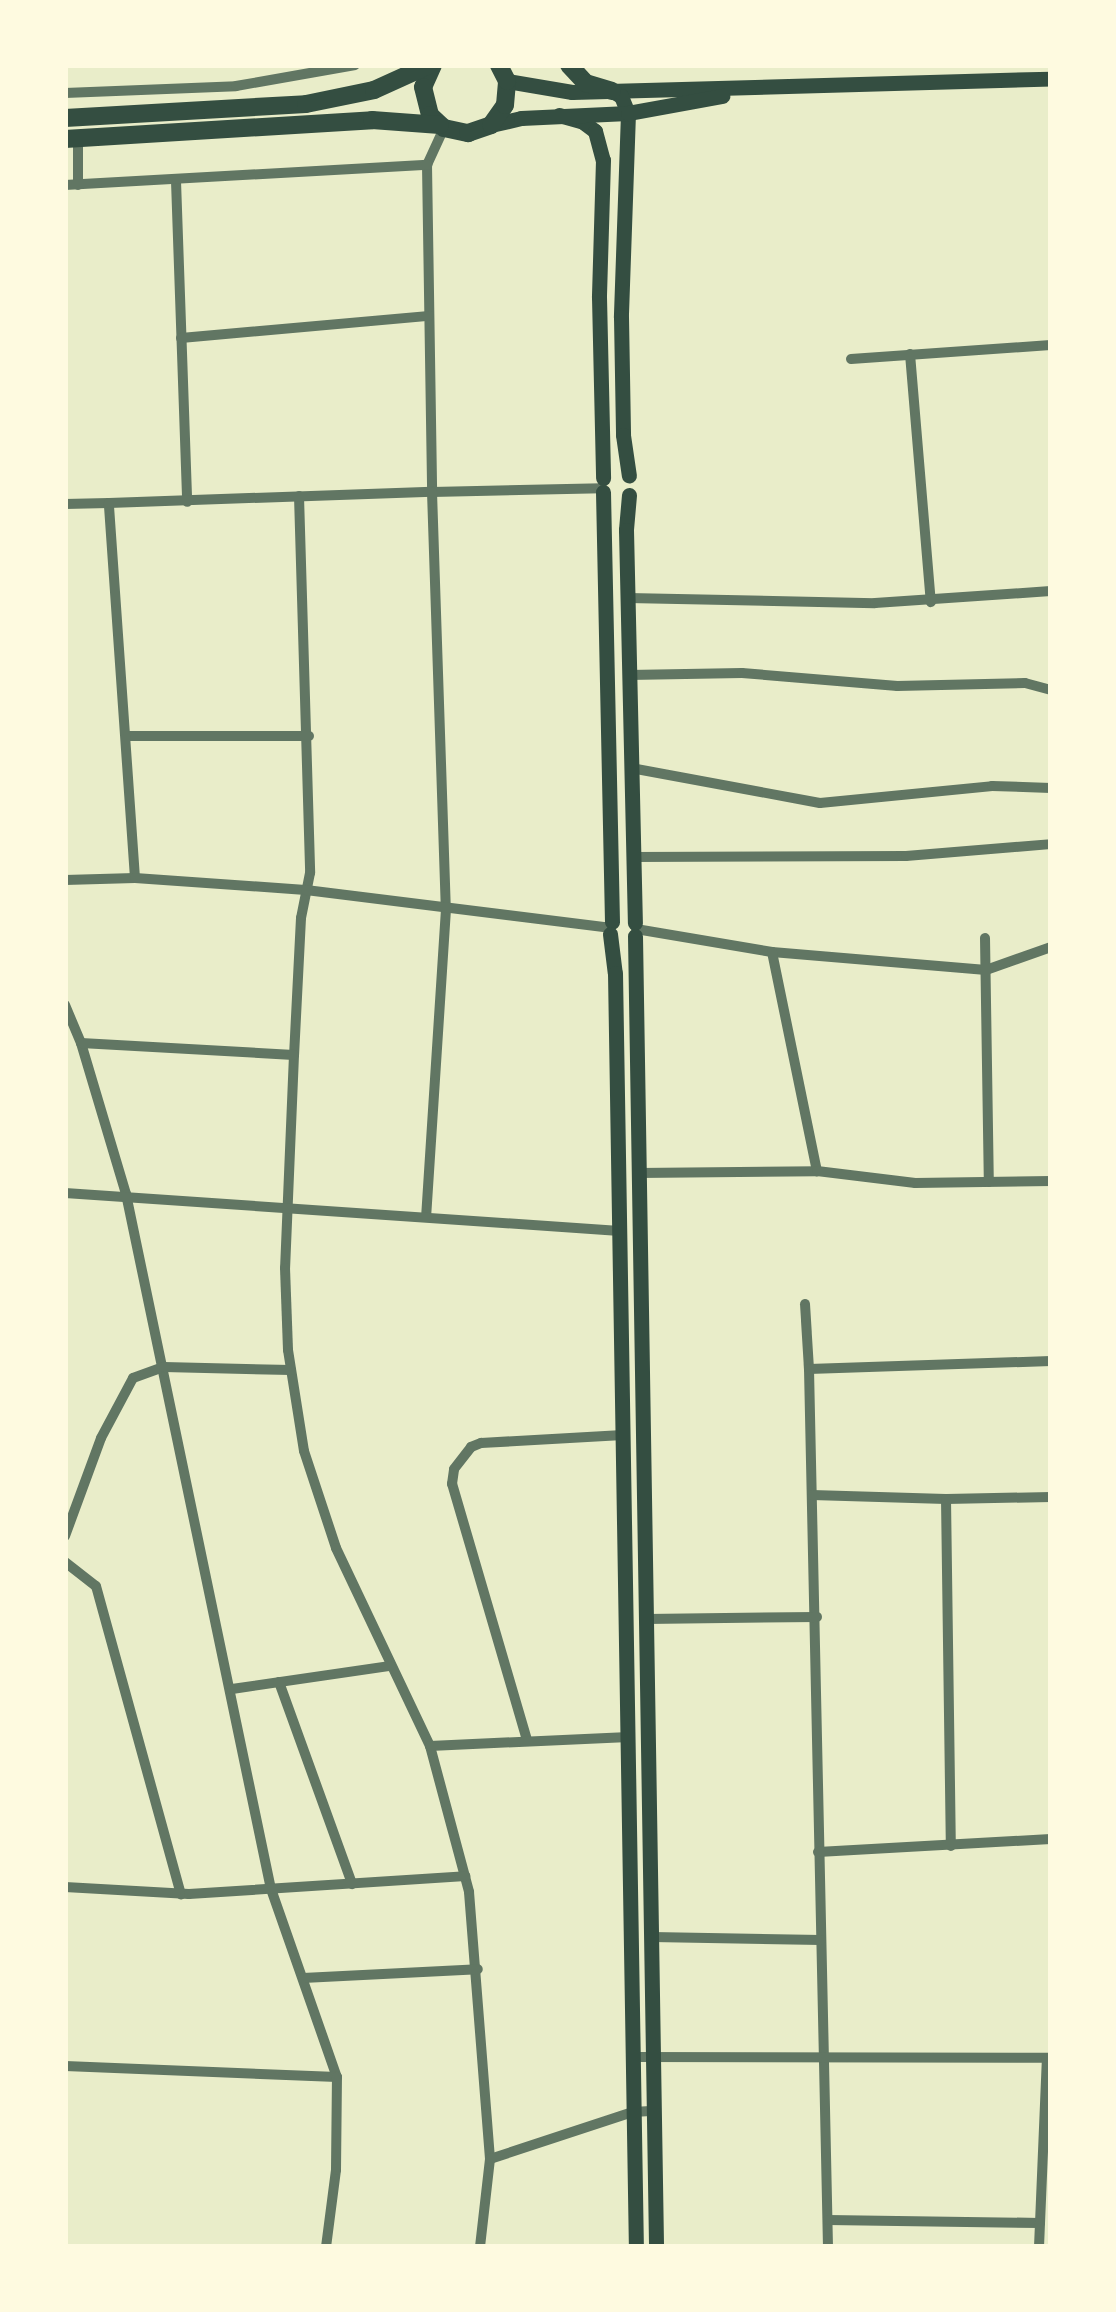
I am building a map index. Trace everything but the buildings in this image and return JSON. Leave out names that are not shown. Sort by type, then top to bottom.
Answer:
[{"type":"main road","points":[[65,118],[239,109],[345,98],[431,65]]},
{"type":"main road","points":[[431,65],[424,87],[425,102],[442,126]]},
{"type":"main road","points":[[569,65],[586,83],[621,96],[628,113],[620,328],[623,435],[629,476],[629,675],[656,2247]]},
{"type":"main road","points":[[491,125],[506,105],[506,72],[554,91],[750,90],[1051,79]]},
{"type":"main road","points":[[71,139],[372,120],[442,126],[468,134],[491,125],[559,115],[628,113],[750,90]]},
{"type":"main road","points":[[559,115],[582,122],[594,131],[603,160],[600,338],[620,1230],[636,2247]]},
{"type":"main road","points":[[603,486],[616,470],[629,476]]},
{"type":"main road","points":[[603,486],[616,500],[629,494]]},
{"type":"main road","points":[[611,928],[624,943],[635,929]]},
{"type":"street","points":[[65,93],[236,86],[355,65]]},
{"type":"street","points":[[236,86],[239,109]]},
{"type":"street","points":[[426,1216],[446,909],[432,492],[427,164],[442,126]]},
{"type":"street","points":[[71,139],[78,185]]},
{"type":"street","points":[[65,185],[176,182],[427,164]]},
{"type":"street","points":[[176,182],[187,502]]},
{"type":"street","points":[[181,338],[430,316]]},
{"type":"street","points":[[850,358],[1051,345]]},
{"type":"street","points":[[910,354],[931,602]]},
{"type":"street","points":[[65,504],[603,486]]},
{"type":"street","points":[[299,496],[309,736],[306,890],[301,918],[285,1268],[290,1370],[304,1452],[336,1548],[430,1746],[465,1876],[478,1969],[490,2159],[480,2247]]},
{"type":"street","points":[[109,503],[135,878]]},
{"type":"street","points":[[628,598],[931,602],[1051,591]]},
{"type":"street","points":[[629,675],[742,673],[916,686],[1025,682],[1051,690]]},
{"type":"street","points":[[127,736],[309,736]]},
{"type":"street","points":[[631,768],[820,803],[992,786],[1051,788]]},
{"type":"street","points":[[633,856],[906,856],[1051,844]]},
{"type":"street","points":[[65,880],[135,878],[306,890],[611,928]]},
{"type":"street","points":[[635,929],[772,952],[986,970],[1051,947]]},
{"type":"street","points":[[985,938],[989,1182]]},
{"type":"street","points":[[772,952],[817,1171]]},
{"type":"street","points":[[65,1005],[81,1043],[126,1194],[271,1889],[337,2077],[336,2170],[326,2247]]},
{"type":"street","points":[[81,1043],[294,1055]]},
{"type":"street","points":[[638,1173],[817,1171],[916,1183],[1051,1182]]},
{"type":"street","points":[[65,1193],[126,1194],[620,1230]]},
{"type":"street","points":[[804,1304],[817,1617],[818,1852],[828,2247]]},
{"type":"street","points":[[808,1369],[1051,1361]]},
{"type":"street","points":[[65,1536],[132,1378],[164,1366],[290,1370]]},
{"type":"street","points":[[527,1740],[452,1484],[454,1469],[471,1447],[481,1443],[623,1435]]},
{"type":"street","points":[[812,1495],[946,1500],[1051,1496]]},
{"type":"street","points":[[65,1496],[79,1498]]},
{"type":"street","points":[[946,1500],[951,1846]]},
{"type":"street","points":[[65,1562],[96,1586],[181,1894]]},
{"type":"street","points":[[646,1619],[817,1617]]},
{"type":"street","points":[[232,1689],[390,1666]]},
{"type":"street","points":[[279,1682],[352,1884]]},
{"type":"street","points":[[430,1746],[629,1737]]},
{"type":"street","points":[[818,1852],[1051,1839]]},
{"type":"street","points":[[65,1886],[181,1894],[465,1876]]},
{"type":"street","points":[[652,1937],[820,1940]]},
{"type":"street","points":[[303,1978],[478,1969]]},
{"type":"street","points":[[633,2057],[1049,2058],[1039,2247]]},
{"type":"street","points":[[65,2066],[337,2077]]},
{"type":"street","points":[[490,2159],[633,2112],[655,2111]]},
{"type":"street","points":[[828,2220],[1040,2223]]}]
